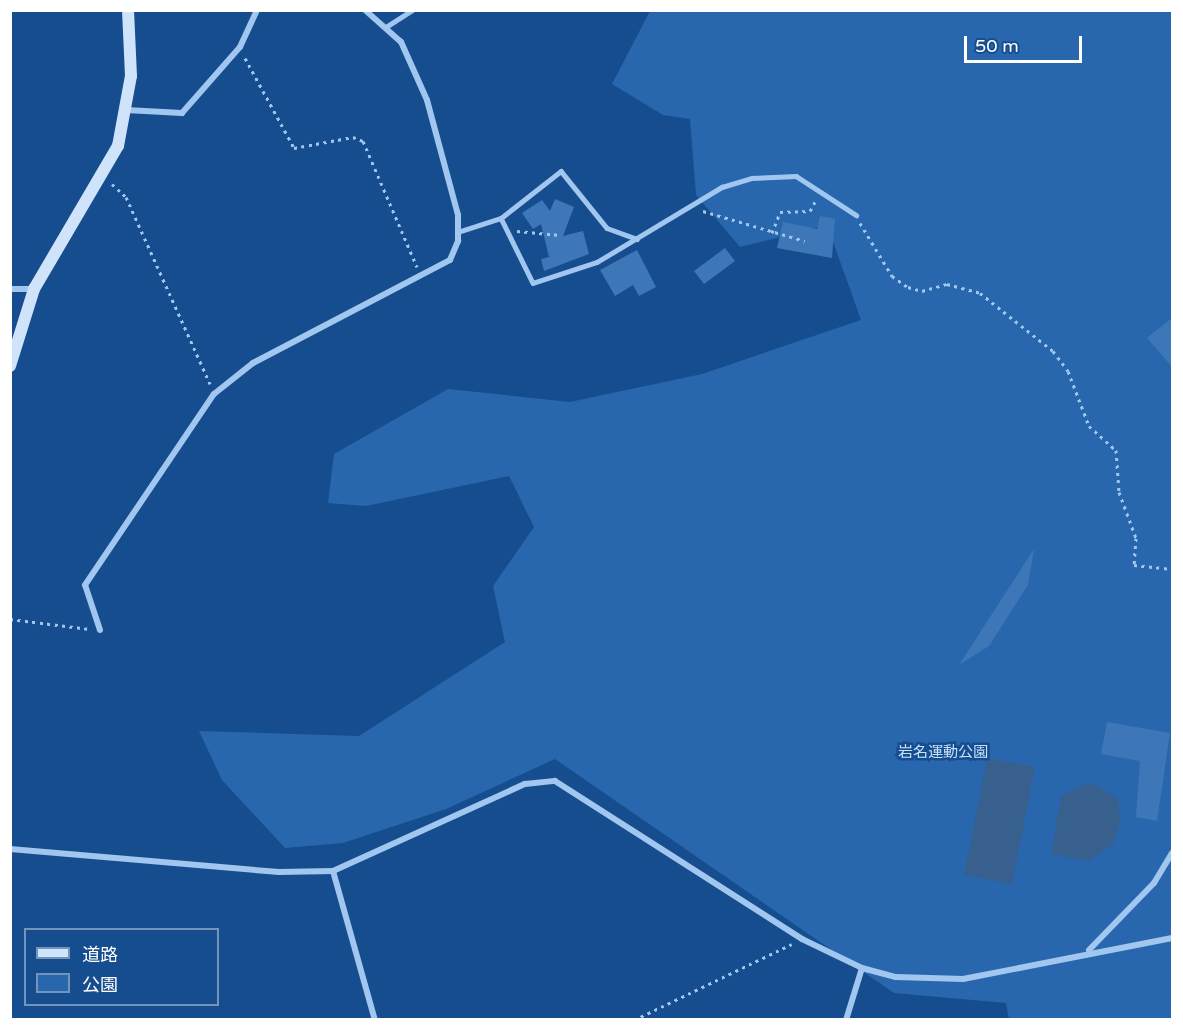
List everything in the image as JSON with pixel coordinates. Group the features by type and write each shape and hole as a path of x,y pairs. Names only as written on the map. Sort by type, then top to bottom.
{"street":[{"path":"10,366 34,289 104,177 126,110 131,76 128,10"},
{"path":"126,110 182,113 240,47 257,10"},
{"path":"100,630 86,585 214,394 253,363 450,260 458,231 427,100 401,42 365,10"},
{"path":"10,290 34,289"},
{"path":"10,849 279,872 333,871 525,784 555,782 802,939 862,968 927,981 963,979 1042,965 1089,950 1173,938"},
{"path":"1089,950 1154,883 1173,853"},
{"path":"333,871 375,1020"},
{"path":"846,1020 862,968"}],"lane":[{"path":"386,27 412,10"},
{"path":"458,231 501,218 561,171 607,228 637,239"},
{"path":"501,218 510,230 533,283 597,262 685,209 752,178 796,176 821,188 856,215"}],"path":[{"path":"240,47 294,148 353,137 363,141 420,275"},
{"path":"104,177 126,197 214,394"},
{"path":"772,233 780,212 810,211 821,188"},
{"path":"685,209 805,241"},
{"path":"856,215 892,276 908,287 922,291 947,284 980,293 1053,351 1068,371 1089,426 1116,450 1119,492 1136,538 1134,565 1173,569"},
{"path":"510,230 560,235"},
{"path":"10,619 100,630"},
{"path":"634,1020 802,939"}],"green space":[{"name":"岩名運動公園","path":"650,11 1172,11 1172,1019 1009,1019 1006,1003 894,993 555,759 446,809 343,843 285,848 222,780 199,731 359,736 505,642 493,586 534,527 509,476 366,506 328,503 334,454 448,389 570,402 702,374 861,320 827,225 740,247 696,195 690,119 663,115 612,84"}],"shaded area":[{"path":"987,758 1035,767 1012,884 964,875"},
{"path":"1090,782 1118,799 1121,821 1113,844 1088,861 1051,854 1061,796"}],"building":[{"path":"555,199 574,207 563,236 583,231 589,254 544,271 541,259 549,257 541,224 533,229 522,213 542,200 550,211"},
{"path":"820,216 835,219 832,258 777,248 783,222 817,229"},
{"path":"725,248 735,261 704,284 694,271"},
{"path":"637,250 656,287 639,296 633,285 615,296 600,270"},
{"path":"1173,317 1173,368 1147,338"},
{"path":"1034,549 1028,585 989,646 959,665"},
{"path":"1107,722 1170,733 1157,821 1136,817 1140,761 1101,754"}]}
